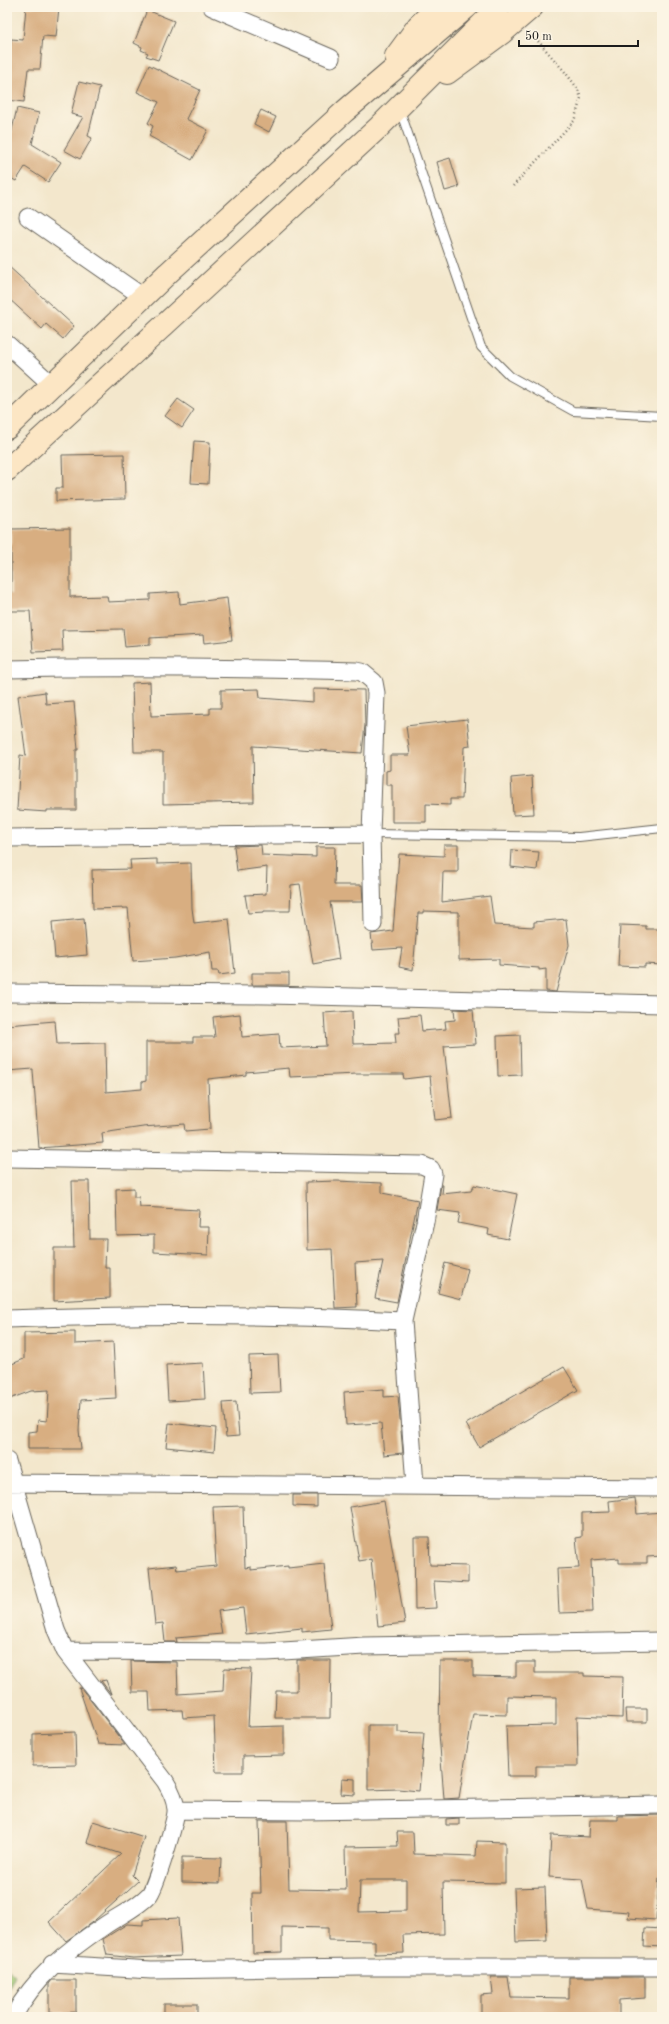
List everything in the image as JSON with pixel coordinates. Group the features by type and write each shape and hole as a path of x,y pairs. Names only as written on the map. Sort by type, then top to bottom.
{"main road":[{"path":"373,87 418,26 438,7"},
{"path":"7,428 143,297 373,87 467,7"},
{"path":"7,470 399,107 499,7"},
{"path":"399,107 503,32 525,13"}],"street":[{"path":"212,7 331,58"},
{"path":"28,217 143,297"},
{"path":"7,344 52,385"},
{"path":"7,669 82,667 286,669 362,672 374,682 376,694 371,834 373,924"},
{"path":"7,838 371,834"},
{"path":"7,994 268,994 662,1004"},
{"path":"7,1158 429,1167 433,1174 425,1222 403,1321 415,1485"},
{"path":"7,1319 103,1315 403,1321"},
{"path":"7,1461 10,1482 56,1630 65,1651 165,1781 174,1798 176,1810 158,1877 150,1894 133,1908 103,1926 52,1964 30,1988 13,2017"},
{"path":"10,1482 662,1488"},
{"path":"65,1651 268,1652 364,1646 662,1641"},
{"path":"176,1810 307,1810 662,1805"},
{"path":"52,1964 151,1970 369,1967 662,1967"}],"lane":[{"path":"399,107 481,347 510,376 573,411 662,416"},
{"path":"371,834 579,837 662,828"}],"path":[{"path":"513,186 574,121 580,98 578,89 525,13"}],"green space":[{"path":"7,1968 15,1975 7,1991"}],"building":[{"path":"26,7 59,7 56,37 43,36 40,69 28,69 24,102 7,100 7,72 9,72 11,39 23,40"},
{"path":"147,10 174,21 158,60 146,56 148,53 141,50 142,47 134,43"},
{"path":"149,65 200,90 186,119 208,130 192,160 149,136 153,126 148,123 159,102 137,92"},
{"path":"79,82 100,87 88,136 92,138 80,159 64,150 83,117 71,114"},
{"path":"17,108 39,113 32,144 61,162 48,182 25,167 16,181 7,176 7,152"},
{"path":"261,110 276,117 269,132 254,124"},
{"path":"450,158 459,187 445,191 437,162"},
{"path":"7,265 74,326 63,339 46,324 42,329 7,297"},
{"path":"178,399 194,410 182,428 165,416"},
{"path":"194,441 210,442 208,484 191,483"},
{"path":"124,454 125,499 56,501 56,488 63,488 62,455"},
{"path":"70,528 70,597 107,596 108,602 150,600 150,594 179,592 180,604 227,598 232,640 204,643 203,635 150,638 150,645 125,647 123,629 62,630 63,651 33,652 30,611 7,611 7,594 11,594 11,529"},
{"path":"150,682 151,716 210,714 210,708 221,708 221,690 259,689 260,698 313,702 313,689 364,690 365,725 362,753 253,746 254,802 163,804 163,752 134,752 132,683"},
{"path":"45,692 46,704 74,702 78,750 76,750 76,810 47,810 47,812 17,810 20,755 26,756 18,696"},
{"path":"467,719 470,746 464,747 462,799 450,799 450,805 426,804 426,822 392,822 392,785 386,785 386,771 390,770 390,755 410,755 406,726"},
{"path":"532,776 534,814 513,815 511,778"},
{"path":"261,845 262,855 316,857 316,847 335,847 334,885 362,885 363,902 330,902 339,959 313,964 300,884 291,885 290,911 264,911 248,913 245,895 266,894 267,867 237,871 234,846"},
{"path":"444,845 458,845 458,872 443,872 442,902 490,896 494,925 534,927 534,922 566,919 569,945 556,992 546,991 546,969 539,970 539,968 499,965 499,959 459,960 459,912 423,911 423,913 418,913 413,970 399,967 402,948 373,950 371,934 393,931 399,854 444,856"},
{"path":"512,850 539,852 537,870 511,867"},
{"path":"157,859 157,864 191,863 192,908 194,923 229,919 235,973 219,975 218,971 212,971 210,952 175,958 133,961 128,908 93,909 92,870 131,869 130,860"},
{"path":"84,919 87,955 55,958 52,922"},
{"path":"620,925 646,926 646,929 662,929 662,965 645,964 645,967 618,966"},
{"path":"252,973 289,973 289,985 252,985"},
{"path":"454,1009 473,1010 476,1044 444,1046 452,1118 435,1120 430,1076 404,1079 403,1074 357,1074 290,1077 289,1068 246,1072 246,1075 208,1079 210,1129 185,1131 184,1124 143,1127 102,1133 103,1143 39,1148 33,1069 7,1071 7,1025 55,1021 57,1044 105,1043 106,1092 142,1089 142,1082 146,1081 146,1042 193,1042 193,1037 215,1037 213,1017 240,1014 242,1037 279,1034 280,1048 326,1046 324,1013 352,1011 353,1044 396,1043 395,1033 400,1033 398,1017 420,1015 422,1031 446,1029 445,1021 455,1020"},
{"path":"520,1035 521,1075 498,1076 497,1036"},
{"path":"72,1181 89,1181 90,1239 106,1239 105,1268 110,1268 110,1298 54,1301 54,1248 74,1248"},
{"path":"337,1181 382,1183 382,1193 418,1200 397,1302 375,1298 383,1261 355,1263 357,1307 335,1308 332,1249 307,1250 306,1182"},
{"path":"441,1185 443,1185 442,1194 471,1191 474,1185 517,1194 508,1239 488,1235 489,1229 458,1223 460,1213 437,1210"},
{"path":"134,1188 134,1197 139,1197 140,1207 199,1210 198,1227 209,1227 208,1255 154,1252 154,1235 117,1236 116,1189"},
{"path":"445,1263 468,1269 461,1299 438,1293"},
{"path":"75,1332 75,1344 113,1342 116,1398 81,1400 79,1430 81,1449 28,1449 28,1432 37,1431 38,1420 47,1421 49,1390 31,1391 7,1400 7,1366 24,1359 24,1333"},
{"path":"278,1355 280,1392 250,1393 249,1356"},
{"path":"203,1363 205,1399 168,1401 166,1365"},
{"path":"564,1367 578,1390 479,1447 466,1424"},
{"path":"384,1389 384,1397 398,1396 403,1453 384,1455 381,1423 346,1425 344,1392"},
{"path":"236,1402 239,1436 226,1437 223,1403"},
{"path":"169,1423 216,1428 214,1452 166,1447"},
{"path":"293,1495 317,1495 317,1507 293,1506"},
{"path":"635,1498 637,1514 662,1512 662,1556 647,1557 647,1563 619,1563 619,1558 591,1560 593,1612 559,1613 557,1569 579,1568 576,1538 582,1537 582,1513 610,1512 609,1501"},
{"path":"384,1501 405,1623 378,1626 371,1559 359,1561 350,1507"},
{"path":"243,1506 245,1568 251,1567 251,1570 324,1564 331,1629 302,1632 302,1628 246,1634 243,1608 218,1611 222,1634 176,1638 177,1642 165,1642 163,1623 155,1624 149,1568 176,1565 177,1570 216,1566 213,1507"},
{"path":"414,1537 429,1537 430,1565 468,1566 468,1583 434,1581 436,1608 415,1609"},
{"path":"297,1660 331,1660 330,1718 275,1718 276,1691 297,1691"},
{"path":"131,1661 177,1662 178,1694 223,1691 224,1668 251,1669 248,1727 284,1726 284,1755 243,1756 243,1772 216,1772 214,1716 183,1718 182,1710 150,1711 149,1692 132,1692"},
{"path":"440,1661 473,1661 473,1676 516,1677 516,1662 535,1662 535,1673 584,1673 584,1676 623,1677 622,1718 577,1716 578,1766 536,1766 536,1776 508,1776 506,1726 556,1725 556,1697 507,1696 507,1715 473,1714 459,1798 444,1799 439,1733"},
{"path":"106,1680 111,1694 101,1681"},
{"path":"79,1688 81,1688 125,1745 98,1744"},
{"path":"625,1709 647,1709 647,1722 626,1722"},
{"path":"368,1725 398,1725 398,1732 424,1733 419,1791 398,1789 368,1790"},
{"path":"75,1732 76,1765 33,1766 33,1734"},
{"path":"342,1778 355,1779 355,1795 341,1794"},
{"path":"662,1815 662,1878 659,1878 656,1920 628,1918 629,1912 588,1909 582,1879 549,1877 551,1835 589,1837 590,1820 618,1820 618,1816"},
{"path":"459,1818 459,1825 446,1825 446,1819"},
{"path":"93,1821 144,1837 132,1875 138,1881 95,1920 66,1941 49,1922 121,1854 87,1843"},
{"path":"259,1821 287,1821 289,1889 346,1890 345,1847 398,1846 397,1832 413,1832 414,1854 476,1856 477,1841 505,1842 505,1883 443,1882 444,1934 403,1935 404,1953 375,1954 375,1941 328,1940 328,1928 282,1927 282,1952 253,1953 252,1893 261,1893","holes":["360,1880 406,1880 406,1911 359,1912"]},
{"path":"182,1857 221,1858 220,1883 182,1882"},
{"path":"545,1887 547,1941 516,1942 514,1888"},
{"path":"178,1918 181,1956 133,1958 107,1955 103,1939 127,1924 143,1925 143,1920"},
{"path":"645,1928 662,1929 662,1947 644,1946"},
{"path":"491,1977 508,1977 511,1997 569,1998 569,1977 645,1977 645,1998 619,2000 619,2017 481,2017 481,1995 493,1994"},
{"path":"52,1980 76,1980 76,2012 49,2013 49,1984"},
{"path":"164,2004 197,2004 197,2017 164,2017"}]}
